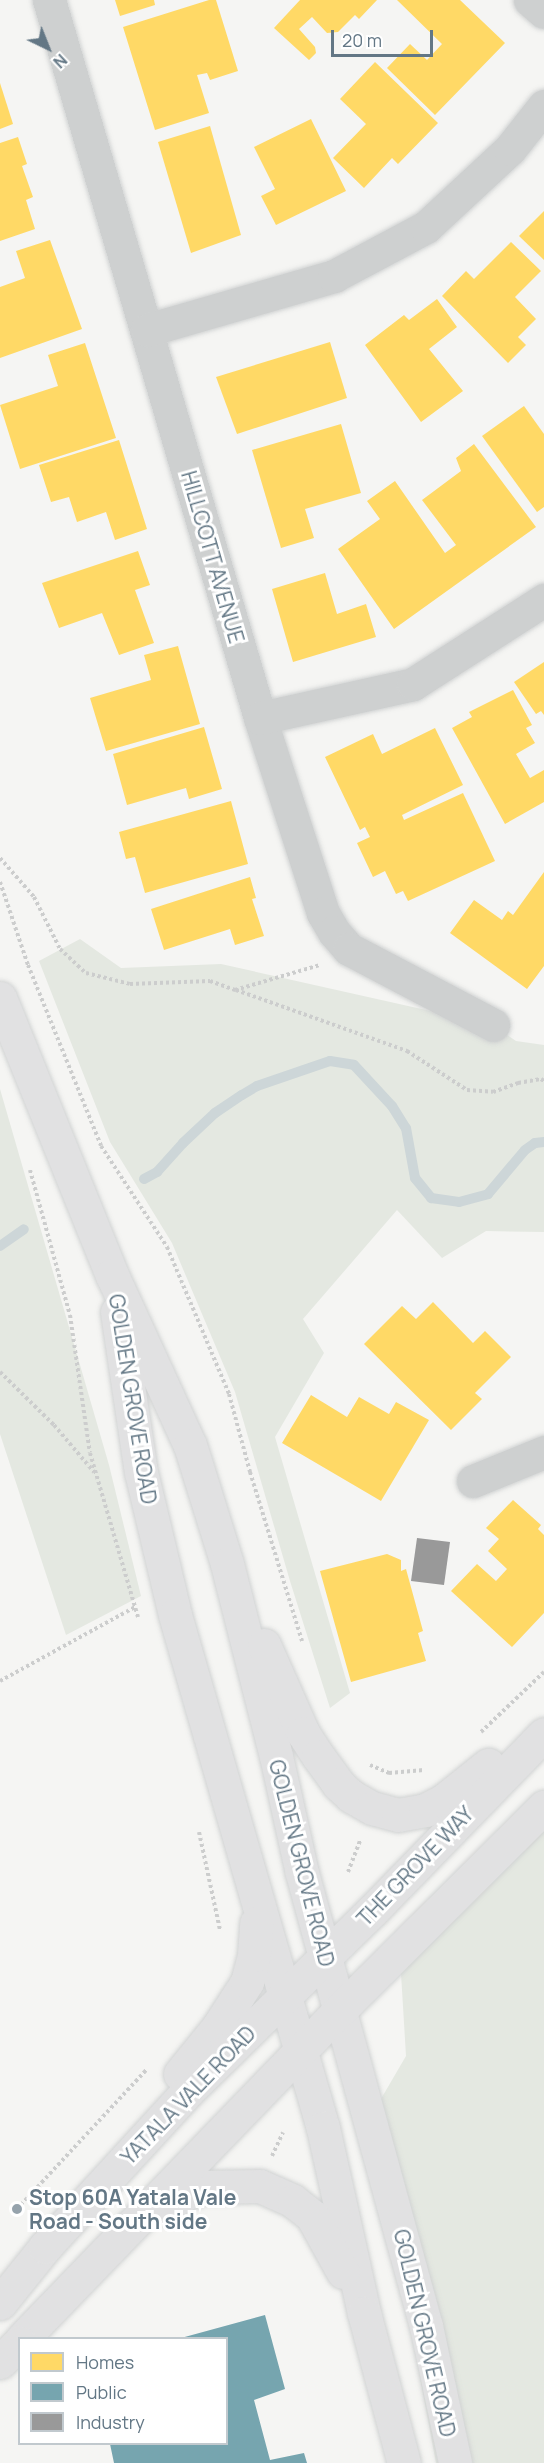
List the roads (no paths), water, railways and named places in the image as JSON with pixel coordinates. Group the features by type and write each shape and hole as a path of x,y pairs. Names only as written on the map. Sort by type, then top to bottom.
{"main road":[{"name":"GOLDEN GROVE ROAD","path":"0,998 112,1275 190,1445 227,1564 276,1756 302,1873 426,2326 455,2463"},
{"name":"GOLDEN GROVE ROAD","path":"112,1275 141,1472 175,1616 323,2128 364,2313 404,2463"},
{"path":"227,1564 303,1733 338,1784 351,1796 372,1808 398,1815 412,1814 443,1801 544,1716"},
{"name":"THE GROVE WAY","path":"284,1997 544,1734"},
{"path":"24,2337 340,2010 544,1807"},
{"path":"120,2166 176,2079 218,2027 247,1982 254,1955 257,1906"},
{"name":"YATALA VALE ROAD","path":"0,2303 45,2247 186,2094 284,1997"},
{"path":"129,2229 165,2205 205,2187 260,2186 293,2201 312,2216 364,2313"},
{"path":"0,2362 18,2344"}],"street":[{"name":"HILLCOTT AVENUE","path":"49,0 260,718 316,896 334,932 349,949 493,1025"},
{"path":"530,0 544,12"},
{"path":"147,330 334,276 426,227 510,148 544,106"},
{"path":"260,718 413,684 544,600"},
{"path":"473,1481 544,1452"}],"waterway":[{"path":"144,1179 157,1172 215,1113 242,1095 257,1086 330,1061 354,1065 392,1106 406,1128 415,1178 431,1198 459,1202 488,1194 525,1150 535,1143 544,1142"},
{"path":"0,1246 24,1229"}],"place":[{"name":"Stop 60A Yatala Vale Road - South side","path":"17,2209"}]}
